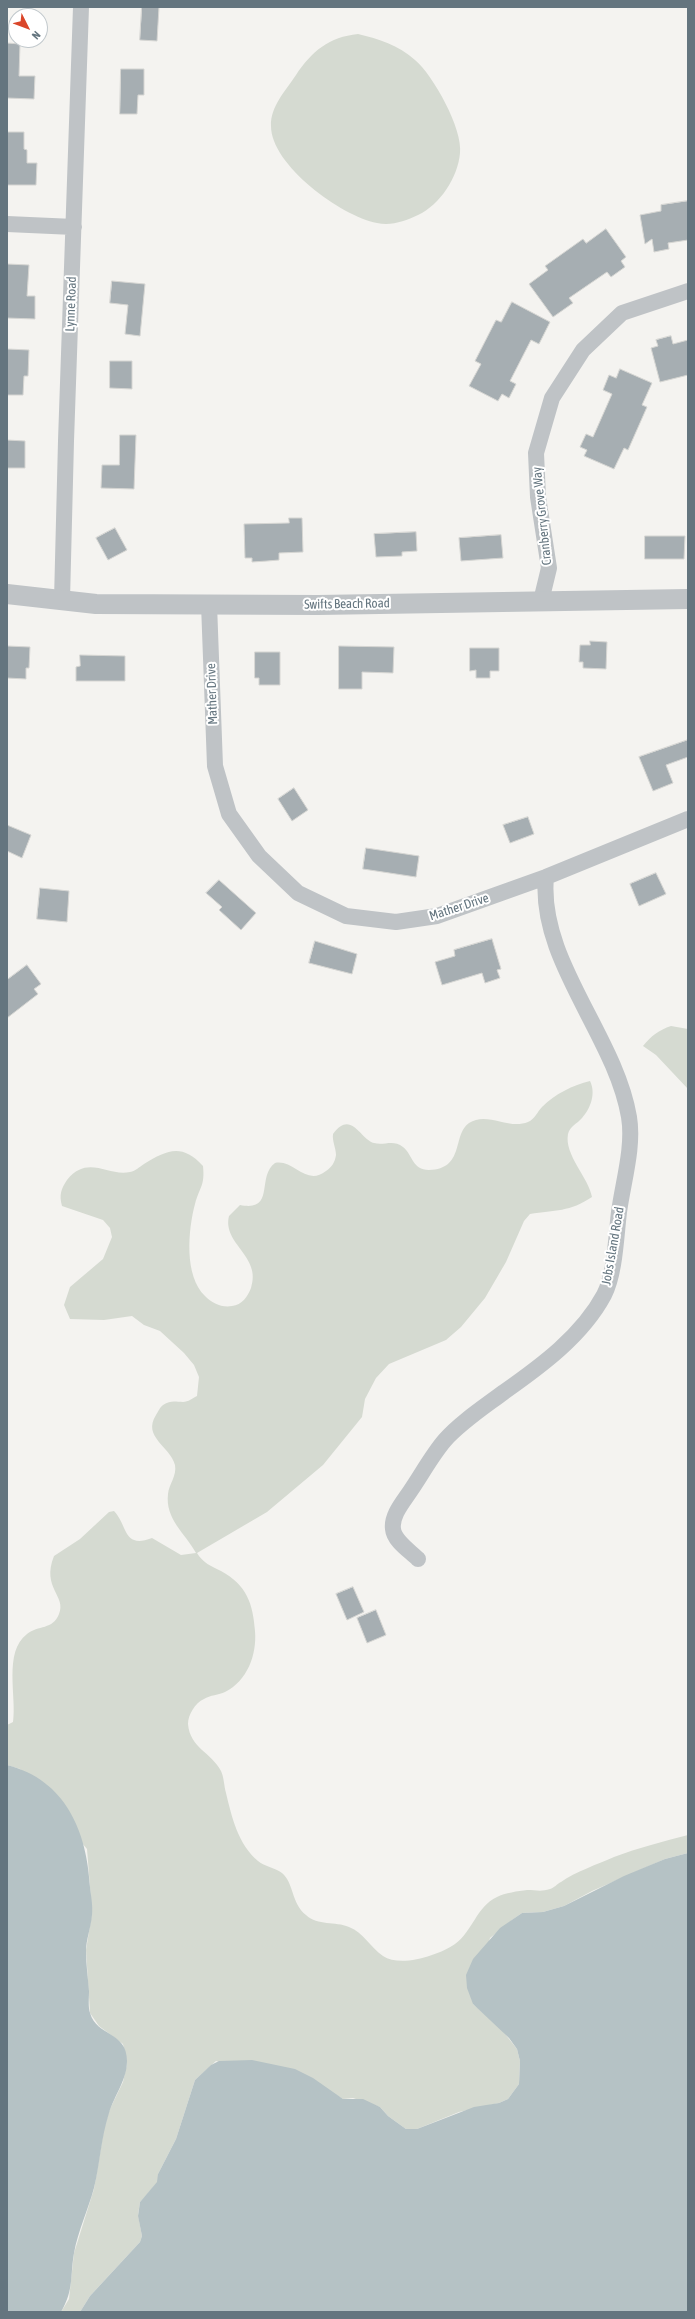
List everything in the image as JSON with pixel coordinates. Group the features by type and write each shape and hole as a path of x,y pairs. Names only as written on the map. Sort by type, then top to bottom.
{"street":[{"name":"Lynne Road","path":"62,600 81,7"},
{"path":"7,224 74,227"},
{"name":"Cranberry Grove Way","path":"541,601 549,568 538,497 536,453 552,398 583,350 622,313 688,291"},
{"name":"Swifts Beach Road","path":"7,594 96,604 688,599"},
{"name":"Mather Drive","path":"209,604 215,766 230,814 259,856 298,893 346,916 396,922 437,916 546,877 688,819"},
{"name":"Jobs Island Road","path":"418,1559 396,1538 393,1530 393,1522 401,1505 445,1441 484,1406 548,1360 583,1324 605,1294 611,1268 628,1157 629,1118 618,1081 553,937 546,911 546,877"}],"shaded area":[{"path":"358,34 381,40 395,46 409,55 422,67 438,90 452,117 460,143 459,162 452,181 434,204 418,215 403,221 388,224 377,223 345,210 328,200 310,186 282,157 274,141 271,126 273,112 279,99 308,59 322,47 338,38"},
{"path":"671,1026 688,1029 688,1089 656,1055 643,1046 649,1039 663,1029"},
{"path":"590,1081 593,1090 592,1100 588,1110 582,1118 570,1129 568,1134 568,1142 573,1158 590,1190 592,1197 569,1208 530,1214 524,1221 506,1262 485,1298 461,1327 446,1340 389,1364 376,1378 365,1399 362,1417 323,1465 267,1512 197,1553 205,1562 230,1576 243,1589 252,1612 255,1640 252,1658 245,1674 233,1687 225,1692 206,1698 198,1703 191,1713 188,1724 193,1739 221,1771 233,1821 245,1847 251,1854 261,1863 279,1871 286,1877 298,1905 306,1915 316,1921 349,1927 363,1936 383,1956 391,1959 400,1961 420,1959 440,1952 455,1944 466,1933 484,1907 497,1897 523,1890 547,1890 587,1868 614,1857 688,1835 688,1853 665,1859 592,1891 564,1906 543,1912 522,1913 490,1938 473,2004 498,2025 517,2049 520,2061 519,2084 508,2099 499,2103 459,2112 417,2129 406,2129 388,2116 380,2107 353,2098 343,2099 329,2091 216,2061 195,2080 176,2139 158,2174 158,2182 140,2202 138,2215 142,2236 140,2242 90,2296 80,2312 61,2312 69,2299 74,2253 94,2189 104,2129 109,2111 123,2082 127,2064 123,2044 99,2026 90,2013 86,1950 92,1913 87,1849 20,1769 7,1765 7,1725 13,1722 14,1712 12,1675 13,1663 15,1652 20,1642 27,1634 31,1631 53,1623 59,1614 61,1608 60,1602 50,1576 54,1556 80,1539 109,1512 114,1511 127,1534 136,1541 143,1541 152,1538 181,1555 196,1553 177,1525 170,1511 168,1494 175,1473 175,1465 168,1452 158,1441 152,1429 156,1415 163,1405 171,1402 187,1401 197,1396 199,1377 194,1365 184,1353 160,1331 144,1325 132,1316 104,1320 70,1319 64,1305 70,1287 103,1259 112,1237 110,1228 103,1220 62,1206 61,1192 63,1186 75,1172 83,1168 98,1168 122,1173 130,1172 167,1152 174,1151 188,1154 203,1166 203,1182 195,1204 190,1239 191,1265 194,1277 198,1287 208,1299 221,1306 232,1306 239,1304 246,1297 251,1288 253,1277 251,1267 247,1259 231,1235 228,1226 229,1216 240,1205 251,1206 258,1203 264,1192 267,1176 275,1163 288,1165 312,1176 319,1175 332,1166 336,1155 333,1134 339,1127 345,1124 355,1128 374,1143 396,1143 403,1147 419,1168 429,1170 440,1168 448,1164 453,1158 464,1128 469,1123 483,1119 513,1124 528,1122 547,1102 558,1094"},
{"path":"7,1765 27,1772 44,1783 58,1796 70,1811 78,1828 88,1867 92,1905 86,1951 89,2011 94,2021 99,2026 122,2044 126,2051 127,2061 125,2075 106,2122 94,2188 76,2245 70,2290 61,2312 7,2312"},
{"path":"688,1853 688,2312 80,2312 90,2296 140,2242 142,2236 138,2216 140,2202 157,2182 158,2174 176,2139 195,2080 211,2065 219,2061 252,2060 295,2069 313,2078 343,2099 363,2099 380,2107 388,2116 406,2129 417,2129 474,2107 499,2103 508,2099 519,2084 520,2061 517,2049 509,2038 473,2004 467,1988 466,1975 473,1959 500,1928 522,1913 543,1912 564,1906 624,1876 665,1859"}],"building":[{"path":"142,7 159,7 157,41 140,40"},
{"path":"7,43 8,48 20,48 19,76 35,76 34,99 7,98"},
{"path":"121,69 144,69 144,95 138,95 137,114 120,114"},
{"path":"8,132 24,132 24,149 27,150 27,163 37,163 36,185 7,185"},
{"path":"688,201 688,240 668,243 669,249 654,252 652,239 645,244 640,215 661,211 661,205"},
{"path":"606,229 626,257 621,261 625,267 611,277 607,272 569,298 573,303 553,317 529,284 548,270 545,266 583,239 586,243"},
{"path":"7,264 29,265 27,296 35,296 35,319 7,318"},
{"path":"112,281 145,284 140,336 125,334 128,305 110,303"},
{"path":"512,302 550,322 539,344 531,340 510,381 516,384 509,398 502,394 498,401 469,386 481,364 475,361 496,320 501,322"},
{"path":"671,336 673,344 688,340 688,375 660,382 651,348 658,346 656,340"},
{"path":"7,349 29,350 28,376 24,376 23,395 7,395"},
{"path":"110,361 132,361 132,389 110,388"},
{"path":"620,369 652,383 642,405 647,407 628,450 624,448 614,469 584,456 587,450 580,447 586,434 593,437 612,394 603,390 609,375 616,378"},
{"path":"120,435 136,435 134,489 101,488 102,465 119,465"},
{"path":"7,440 25,441 25,468 7,468"},
{"path":"289,518 302,518 303,552 279,553 279,560 252,562 252,558 245,558 244,524 289,523"},
{"path":"115,528 127,550 108,560 96,538"},
{"path":"416,532 417,551 402,552 402,556 376,557 374,534"},
{"path":"501,535 503,558 461,561 459,538"},
{"path":"645,536 685,536 684,559 645,559"},
{"path":"590,641 607,642 606,669 583,668 583,662 579,662 580,645 590,645"},
{"path":"7,646 30,647 29,668 26,668 26,679 7,678"},
{"path":"339,646 394,647 393,673 362,672 362,689 339,689"},
{"path":"470,648 499,648 499,671 490,671 490,678 476,678 476,670 470,671"},
{"path":"255,652 280,652 280,685 259,685 259,678 255,678"},
{"path":"80,655 125,656 125,681 76,681 76,667 80,666"},
{"path":"688,740 688,757 666,765 673,783 653,791 639,757"},
{"path":"294,788 308,810 292,821 278,799"},
{"path":"528,817 534,834 510,843 503,825"},
{"path":"7,825 31,835 22,858 7,851"},
{"path":"366,848 419,856 416,877 363,869"},
{"path":"656,873 666,894 639,906 630,884"},
{"path":"219,880 256,913 241,930 219,910 222,907 206,893"},
{"path":"40,888 69,891 67,922 37,919"},
{"path":"492,939 501,969 497,970 500,978 485,983 482,973 442,985 435,962 455,956 454,950"},
{"path":"315,941 357,954 352,974 309,963"},
{"path":"27,965 41,984 34,989 38,994 7,1018 7,980"},
{"path":"353,1587 364,1612 347,1620 336,1594"},
{"path":"376,1610 386,1635 367,1643 357,1618"}]}
